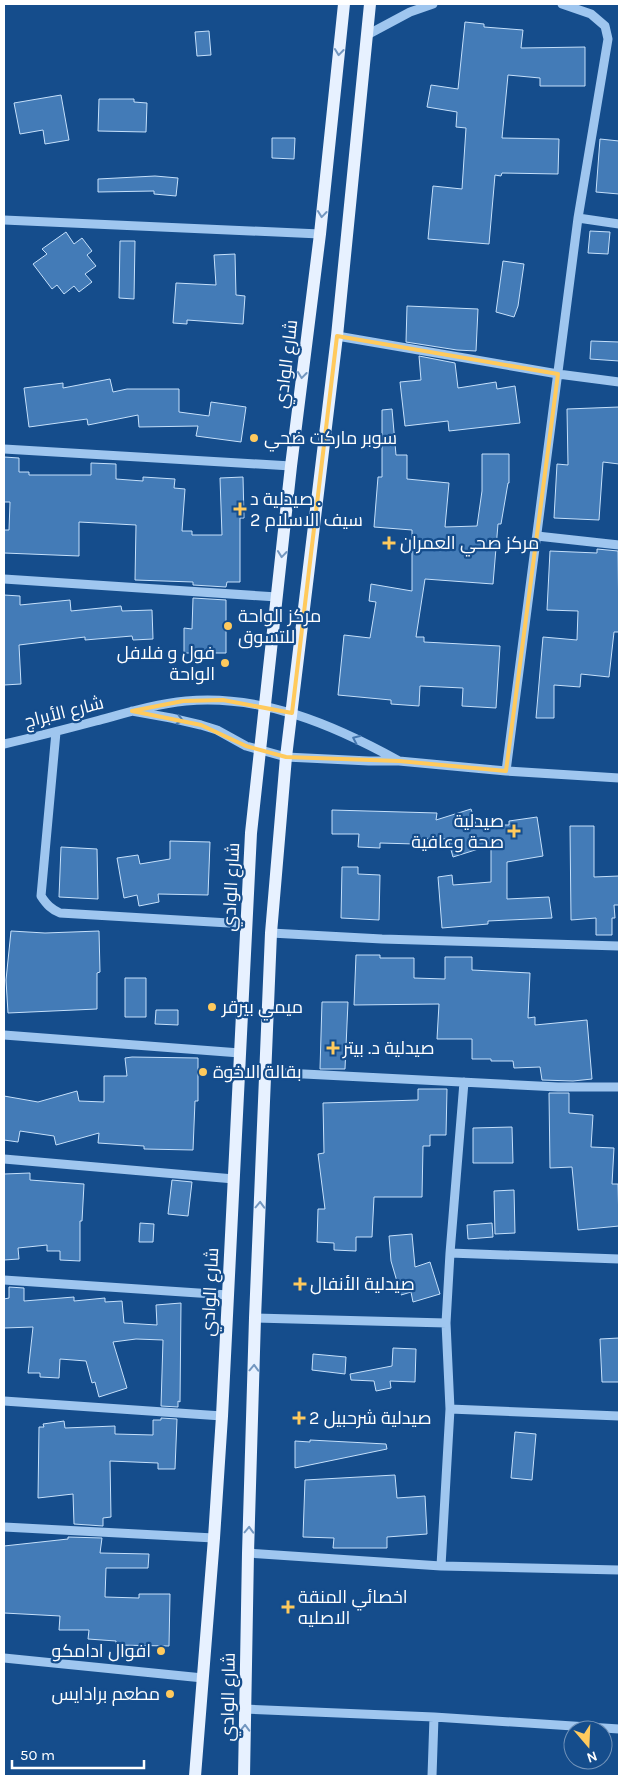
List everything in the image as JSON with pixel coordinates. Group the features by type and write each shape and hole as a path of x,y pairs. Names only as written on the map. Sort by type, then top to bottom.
{"main road":[{"name":"شارع الوادي","path":"195,1776 222,1416 251,833 291,466 320,234 344,4"},
{"name":"شارع الوادي","path":"244,1776 248,1553 271,933 286,757 337,336 370,4"}],"street":[{"path":"366,35 410,12 433,4"},
{"path":"506,771 578,218 608,39 605,26 591,14 562,4"},
{"path":"578,218 619,224"},
{"path":"4,220 320,234"},
{"path":"337,336 558,374 619,382"},
{"path":"4,449 291,466"},
{"path":"537,536 619,545"},
{"path":"4,579 277,597"},
{"name":"شارع الأبراج","path":"4,744 161,705 203,700 223,700 265,706 292,713 355,738 399,761"},
{"path":"132,712 201,725 217,730 246,746 286,757 399,761 506,771 619,778"},
{"path":"56,732 42,896 46,904 52,910 60,912 246,924"},
{"path":"271,933 382,939 619,946"},
{"path":"4,1035 240,1053"},
{"path":"265,1072 558,1087 619,1087"},
{"path":"441,1566 450,1409 446,1323 464,1082"},
{"path":"4,1159 234,1179"},
{"path":"450,1253 619,1259"},
{"path":"4,1280 228,1295"},
{"path":"256,1318 446,1323"},
{"path":"4,1401 222,1416"},
{"path":"450,1409 619,1416"},
{"path":"4,1527 214,1538"},
{"path":"248,1553 441,1566 619,1570"},
{"path":"4,1658 203,1678"},
{"path":"245,1708 434,1717 619,1729"},
{"path":"432,1776 434,1717"}],"highlighted area":[{"path":"337,336 558,374 506,771 399,761 286,757 246,746 201,725 132,711 183,701 223,700 292,713"}],"building":[{"path":"465,22 484,24 484,27 523,30 521,48 585,47 585,86 540,86 540,78 508,75 502,138 559,139 558,174 502,173 501,176 495,175 489,244 428,239 433,186 462,189 466,128 456,127 457,112 427,107 431,85 458,89"},
{"path":"209,31 211,55 197,56 195,32"},
{"path":"61,95 69,140 45,144 43,130 20,134 14,103"},
{"path":"99,99 134,99 134,102 147,103 146,132 98,131"},
{"path":"272,138 295,138 294,159 272,158"},
{"path":"600,139 619,141 619,194 596,192"},
{"path":"155,176 178,178 176,196 154,194 154,191 98,192 98,179"},
{"path":"590,231 610,232 608,254 588,253"},
{"path":"66,232 74,244 82,238 92,251 87,255 96,266 85,274 92,282 79,292 74,286 64,294 57,285 52,289 33,264 47,254 42,249"},
{"path":"120,241 135,241 134,299 119,298"},
{"path":"235,254 236,295 245,296 243,324 187,320 187,324 173,323 176,283 216,285 214,255"},
{"path":"503,261 524,264 518,306 514,317 496,312"},
{"path":"407,306 478,309 476,351 406,342"},
{"path":"591,341 619,342 619,361 590,359"},
{"path":"419,356 455,363 458,388 496,382 497,389 515,386 520,423 449,431 448,421 405,426 400,382 421,380"},
{"path":"110,379 113,392 127,389 179,389 179,412 209,416 211,402 246,407 241,442 196,436 198,426 139,427 138,415 88,425 87,419 29,427 24,388 63,383 63,388"},
{"path":"619,407 619,464 603,462 599,520 554,518 557,464 568,465 567,409"},
{"path":"392,409 396,455 407,455 407,479 449,483 445,527 477,526 482,491 482,454 509,454 509,483 501,524 498,524 493,584 425,579 416,637 424,637 424,642 500,646 496,708 462,706 463,688 420,686 419,706 391,704 391,700 338,695 344,635 370,638 376,602 369,601 371,584 412,591 412,530 374,527 378,477 382,477 382,410"},
{"path":"4,457 19,458 19,472 29,472 29,475 91,475 91,463 116,464 116,479 143,481 143,477 175,479 174,488 185,489 182,531 192,531 192,535 222,535 220,478 243,477 244,518 240,518 240,582 227,582 226,587 193,585 193,582 135,580 136,525 79,522 79,556 4,553 4,530 9,530 10,502 4,502"},
{"path":"597,549 618,551 619,632 614,632 609,677 581,674 580,687 554,685 554,718 536,718 543,637 577,640 578,611 547,610 550,551 597,553"},
{"path":"4,595 20,596 20,605 70,600 71,611 121,606 122,611 152,610 153,639 133,640 132,636 85,640 85,637 19,645 21,684 4,685"},
{"path":"193,598 226,600 226,653 184,653 184,628 192,629"},
{"path":"471,809 477,828 486,825 509,825 509,821 537,817 543,856 507,862 507,899 549,897 552,918 488,921 488,924 442,928 438,877 452,875 453,885 491,882 491,845 453,857 448,839 415,838 415,844 380,843 380,848 358,847 359,834 332,834 332,810 437,813 436,820"},
{"path":"570,826 594,826 594,877 619,876 619,905 614,905 615,918 612,918 612,935 596,935 596,918 571,920"},
{"path":"170,841 210,842 208,895 158,894 159,902 139,906 137,895 124,898 117,858 138,855 140,864 170,859"},
{"path":"61,847 97,849 98,899 59,897"},
{"path":"342,867 358,867 358,874 380,875 379,920 341,918"},
{"path":"11,931 45,933 99,931 100,972 97,973 97,1009 8,1013 6,980"},
{"path":"356,955 380,955 380,958 414,958 414,978 445,979 445,957 472,957 472,970 530,973 528,1018 535,1017 535,1025 587,1020 592,1079 573,1081 542,1080 540,1067 514,1068 513,1061 472,1059 472,1039 437,1039 439,1004 354,1005"},
{"path":"125,978 146,978 146,1017 125,1017"},
{"path":"322,1002 348,1002 345,1069 320,1069"},
{"path":"156,1010 178,1010 178,1025 155,1024"},
{"path":"125,1058 198,1058 198,1101 195,1101 193,1150 144,1149 144,1146 98,1143 99,1133 56,1145 54,1136 20,1131 18,1142 4,1140 4,1096 38,1102 77,1091 79,1101 104,1102 104,1076 127,1076"},
{"path":"418,1089 447,1089 446,1135 430,1135 430,1146 423,1146 422,1197 374,1197 372,1237 356,1237 356,1251 334,1250 334,1243 317,1242 318,1209 325,1209 318,1154 324,1153 323,1103 418,1100"},
{"path":"549,1093 569,1093 569,1113 593,1115 591,1147 614,1148 612,1184 618,1184 619,1226 578,1230 572,1167 550,1168"},
{"path":"512,1127 513,1163 473,1163 473,1128"},
{"path":"30,1173 30,1180 84,1184 82,1221 80,1221 80,1261 60,1260 60,1251 47,1251 47,1245 18,1248 19,1259 4,1260 4,1174"},
{"path":"172,1180 192,1182 188,1216 168,1214"},
{"path":"514,1190 515,1233 495,1234 494,1191"},
{"path":"140,1223 154,1224 153,1242 139,1242"},
{"path":"492,1223 493,1237 468,1239 467,1225"},
{"path":"412,1234 415,1267 430,1262 440,1294 413,1302 411,1292 401,1295 391,1261 389,1236"},
{"path":"9,1287 24,1288 24,1301 74,1297 74,1301 105,1298 105,1302 122,1301 124,1323 157,1325 156,1305 181,1303 180,1402 178,1401 178,1407 161,1406 163,1340 136,1339 113,1342 127,1388 99,1397 95,1382 92,1383 86,1361 60,1359 59,1378 40,1377 40,1373 28,1373 33,1327 4,1328 4,1299 9,1298"},
{"path":"619,1338 619,1382 602,1382 600,1339"},
{"path":"393,1348 416,1349 415,1382 390,1381 391,1388 376,1391 374,1381 351,1380 350,1374 392,1366"},
{"path":"313,1354 346,1357 345,1374 312,1370"},
{"path":"161,1418 177,1419 175,1469 158,1469 158,1463 110,1461 111,1517 103,1518 103,1526 74,1524 73,1494 38,1498 39,1427 44,1427 43,1424 64,1421 65,1428 115,1426 115,1434 153,1435 153,1420 161,1420"},
{"path":"515,1432 536,1434 532,1480 511,1478"},
{"path":"310,1440 386,1444 387,1449 295,1468 295,1441 310,1442"},
{"path":"395,1475 397,1498 425,1496 427,1534 387,1537 387,1548 333,1548 334,1538 303,1537 305,1480"},
{"path":"68,1537 102,1538 100,1553 149,1554 148,1568 106,1568 105,1597 139,1598 139,1594 170,1594 169,1646 116,1645 116,1641 88,1639 89,1630 59,1630 60,1616 4,1613 4,1546 68,1539"}],"place":[{"name":"سوبر ماركت ضحي","path":"254,438"},
{"name":"صيدلية د . سيف الاسلام 2","path":"240,509"},
{"name":"مركز صحي العمران","path":"389,543"},
{"name":"مركز الواحة للتسوق","path":"228,626"},
{"name":"فول و فلافل الواحة","path":"225,663"},
{"name":"صيدلية صحة وعافية","path":"514,831"},
{"name":"ميمي بيرقر","path":"212,1007"},
{"name":"صيدلية د. بيتر","path":"333,1048"},
{"name":"بقالة الاخوة","path":"203,1072"},
{"name":"صيدلية الأنفال","path":"300,1284"},
{"name":"صيدلية شرحبيل 2","path":"299,1418"},
{"name":"اخصائي المنقة الاصليه","path":"288,1607"},
{"name":"افوال ادامكو","path":"161,1651"},
{"name":"مطعم برادايس","path":"170,1694"}]}
